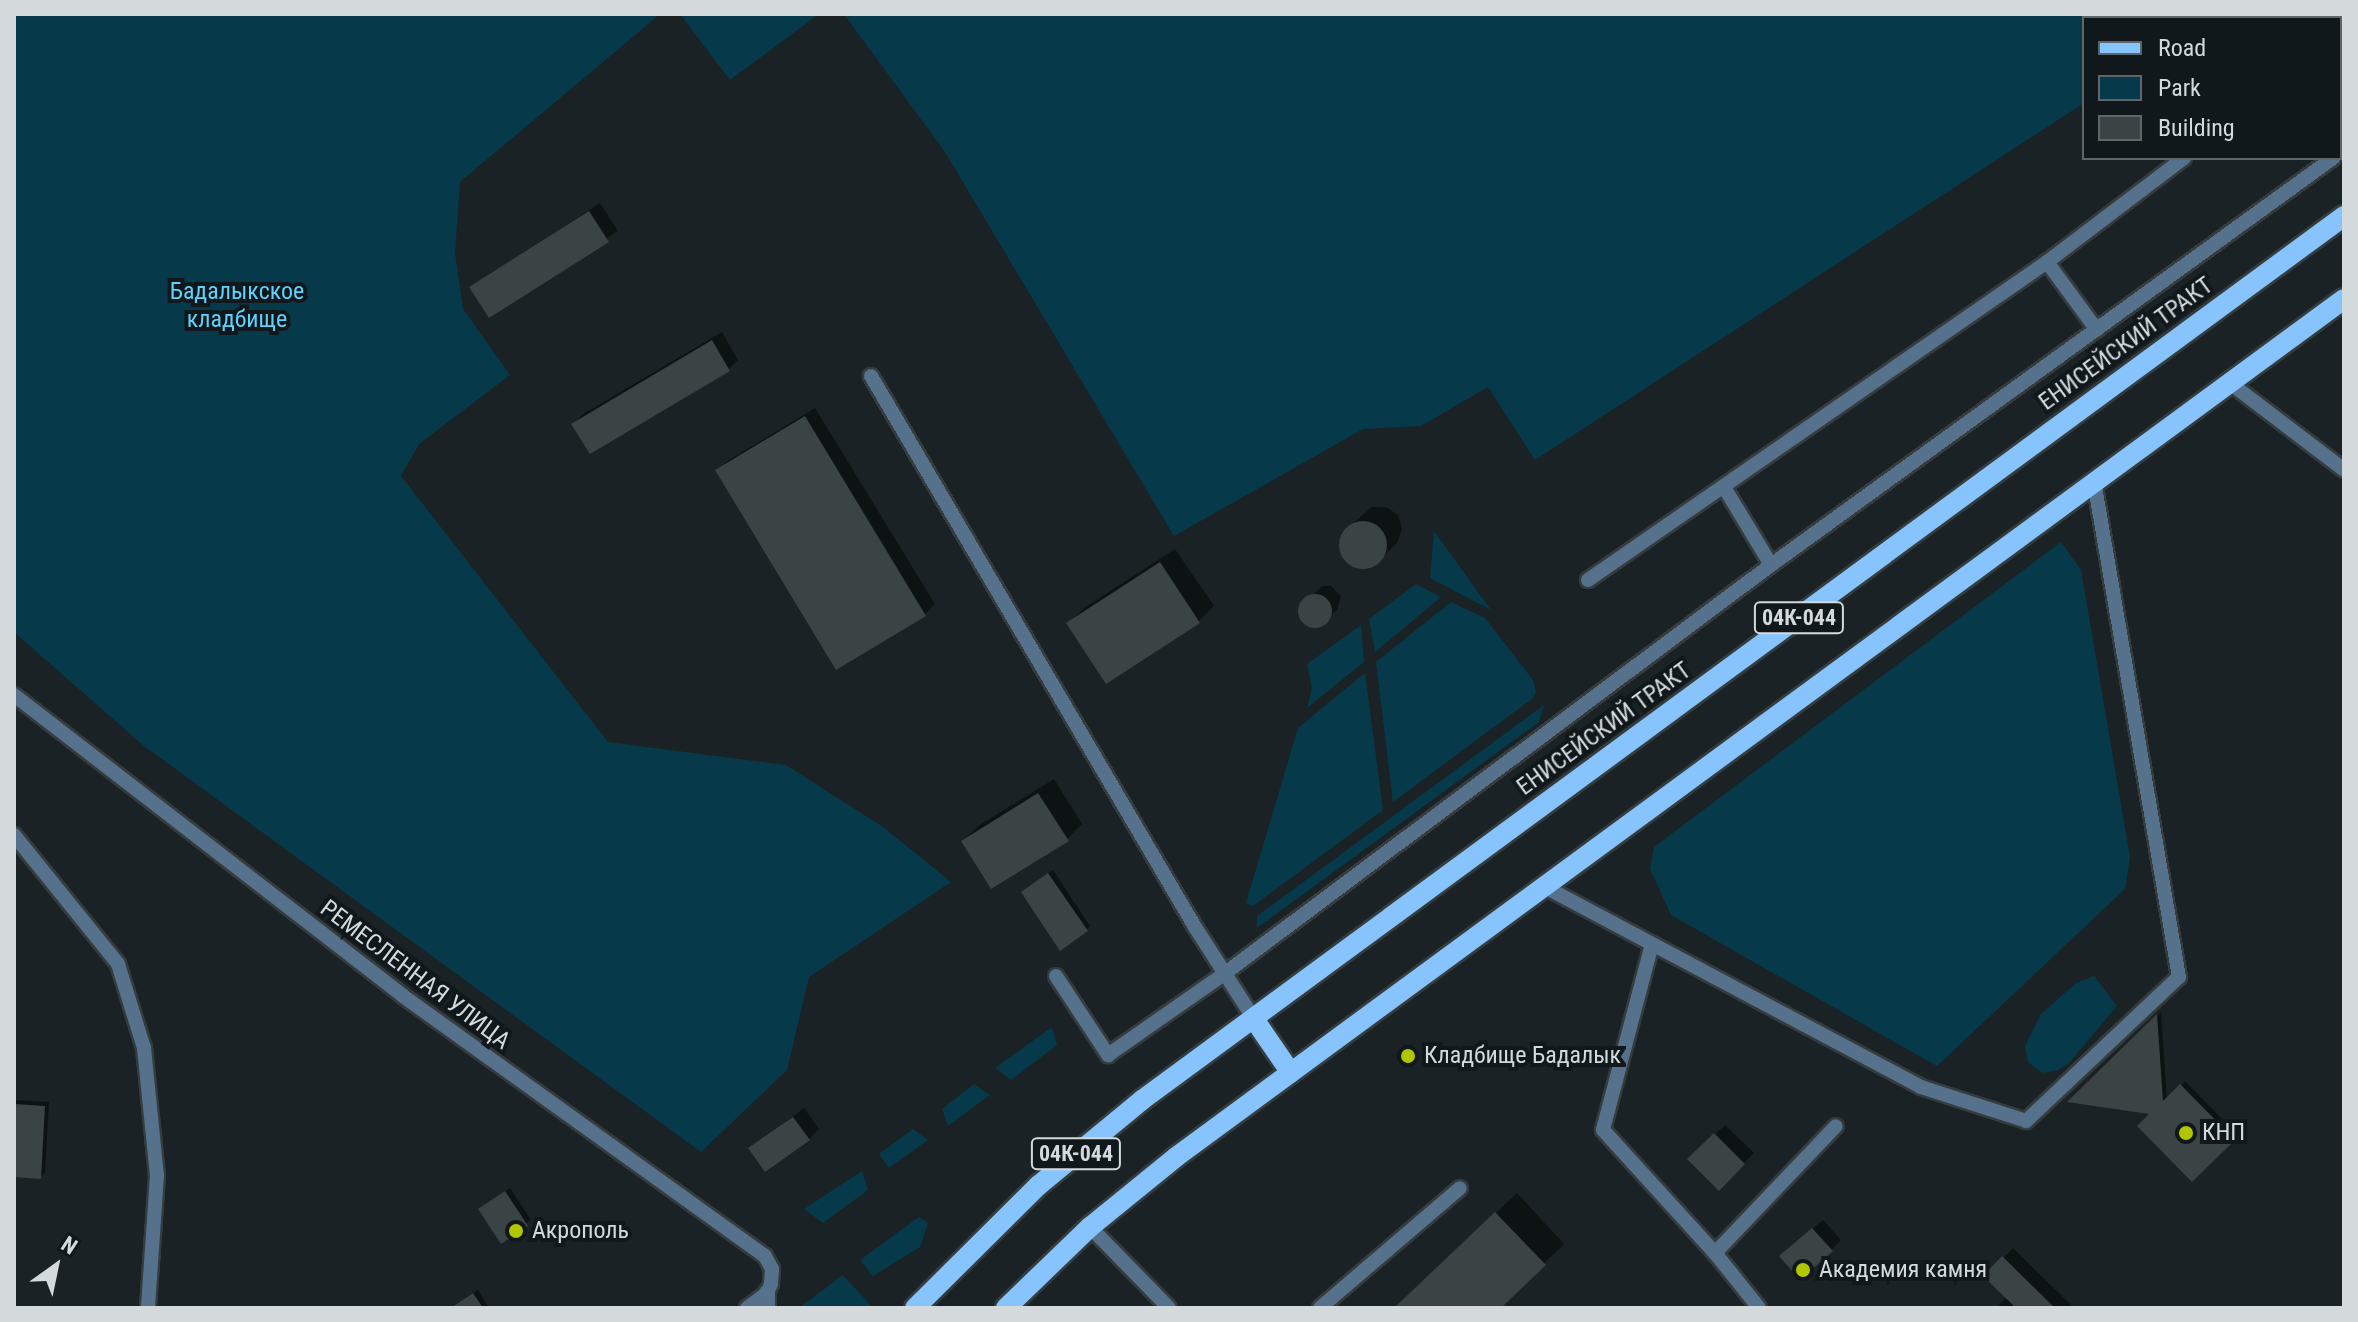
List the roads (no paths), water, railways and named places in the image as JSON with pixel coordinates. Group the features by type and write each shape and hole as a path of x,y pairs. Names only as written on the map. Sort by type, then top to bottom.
{"main road":[{"name":"ЕНИСЕЙСКИЙ ТРАКТ","path":"915,1308 1039,1185 1142,1100 2344,216"},
{"name":"04К-044","path":"1006,1308 1090,1227 1176,1157 1547,888 2344,299"},
{"path":"1254,1019 1291,1073"}],"lane":[{"path":"1588,580 2047,262 2181,160"},
{"path":"1056,976 1108,1055 1224,974 1771,565 2330,160"},
{"path":"2047,262 2097,330"},
{"path":"871,376 1224,974 1254,1019"},
{"path":"2230,383 2344,470"},
{"path":"1547,888 1921,1087 2026,1121 2179,977 2094,481"},
{"path":"1724,487 1771,565"},
{"name":"РЕМЕСЛЕННАЯ УЛИЦА","path":"14,695 403,996 765,1256 772,1269 767,1301"},
{"path":"14,835 118,964 144,1048 157,1175 148,1308"},
{"path":"1652,944 1603,1130 1715,1253 1759,1308"},
{"path":"1715,1253 1836,1126"},
{"path":"1320,1308 1460,1188"},
{"path":"1090,1227 1169,1308"},
{"path":"747,1308 767,1301"}],"place":[{"name":"Кладбище Бадалык","path":"1408,1056"},
{"name":"КНП","path":"2186,1133"},
{"name":"Акрополь","path":"516,1231"},
{"name":"Академия камня","path":"1803,1270"}],"park label":[{"name":"Бадалыкское кладбище","path":"237,306"}]}
